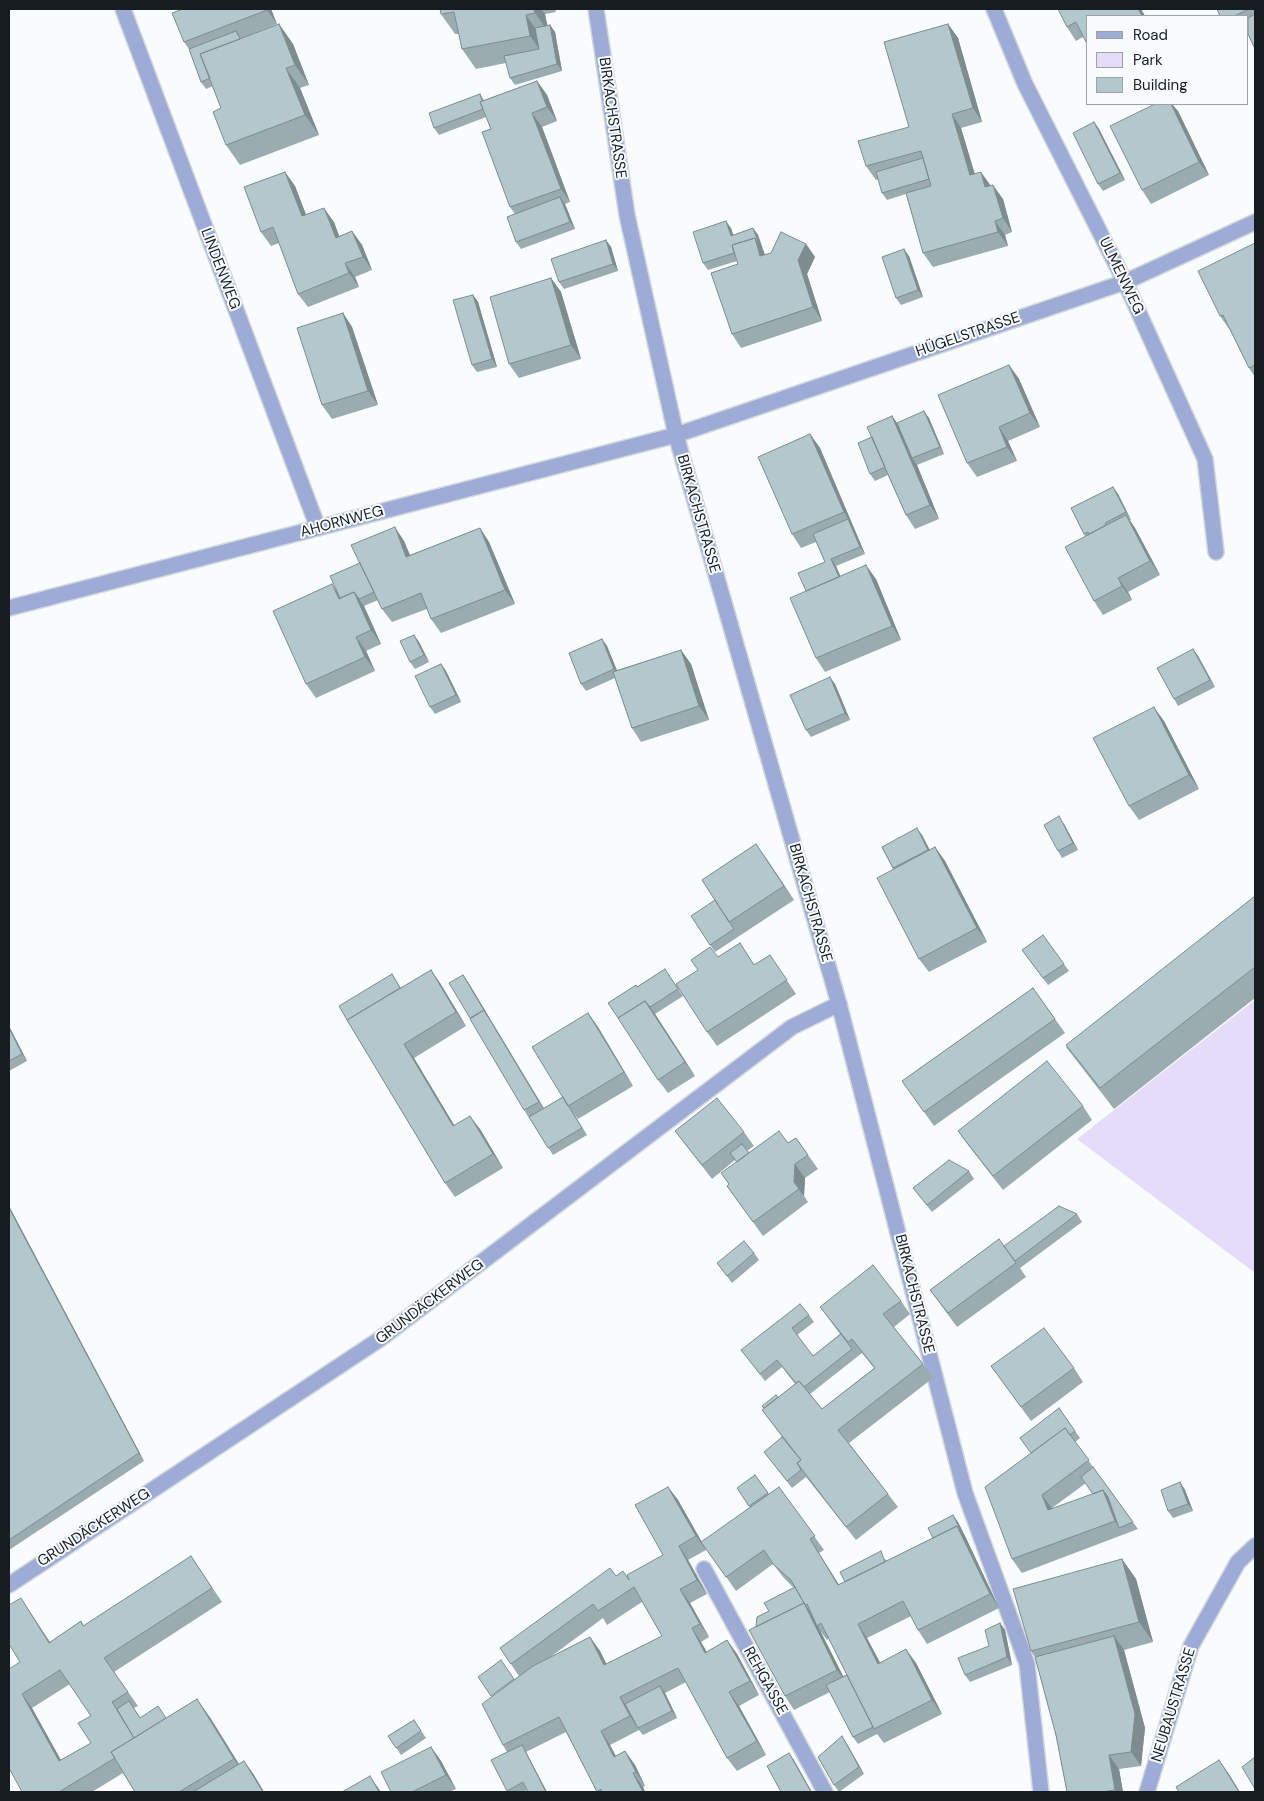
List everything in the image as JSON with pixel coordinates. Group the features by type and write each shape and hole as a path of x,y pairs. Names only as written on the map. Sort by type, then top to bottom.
{"street":[{"name":"LINDENWEG","path":"123,9 318,528"},
{"name":"BIRKACHSTRASSE","path":"596,9 627,215 676,434 839,1004 966,1493 1027,1664 1041,1792"},
{"name":"ULMENWEG","path":"994,9 1025,84 1125,282 1205,459 1216,552"},
{"name":"HÜGELSTRASSE","path":"676,434 1125,282 1255,222"},
{"name":"AHORNWEG","path":"9,608 676,434"},
{"name":"GRUNDÄCKERWEG","path":"9,1584 380,1339 792,1027 839,1004"},
{"name":"NEUBAUSTRASSE","path":"1147,1792 1191,1646 1238,1562 1255,1546"},
{"name":"REHGASSE","path":"704,1569 825,1792"}],"green space":[{"path":"1255,1000 1255,1273 1077,1139"}],"building":[{"path":"183,9 267,10 184,42 172,13"},
{"path":"440,9 534,9 535,13 526,15 530,36 462,49 454,12 441,14"},
{"path":"1058,9 1138,9 1141,15 1086,15 1086,42 1076,22 1067,27"},
{"path":"1217,9 1249,9 1236,15 1220,15"},
{"path":"1255,14 1255,49 1249,36 1249,17"},
{"path":"279,24 295,65 286,68 305,115 226,145 213,112 221,108 200,54"},
{"path":"948,24 973,108 952,114 970,175 981,172 985,187 993,185 1003,218 995,221 998,232 923,253 906,193 931,186 921,151 866,166 858,141 909,127 884,42"},
{"path":"550,25 557,64 510,78 504,56 539,49 535,28"},
{"path":"236,31 240,39 200,54 210,78 201,82 189,49"},
{"path":"537,81 547,107 532,113 561,189 510,207 482,132 491,129 480,102"},
{"path":"480,94 482,101 480,102 483,109 434,128 429,113"},
{"path":"1153,105 1171,105 1199,162 1142,190 1110,126"},
{"path":"1094,122 1120,173 1098,184 1073,133"},
{"path":"923,158 929,179 882,193 876,172"},
{"path":"285,172 302,216 324,208 336,238 352,231 363,257 345,263 349,273 298,294 273,227 261,232 244,187"},
{"path":"560,197 570,222 516,242 507,217"},
{"path":"726,221 731,236 753,228 759,244 755,238 732,245 734,253 703,263 693,232"},
{"path":"781,232 806,244 798,260 813,307 732,334 711,273 738,264 732,245 755,238 760,256 771,253"},
{"path":"606,240 613,264 559,282 551,259"},
{"path":"1255,243 1255,365 1249,368 1223,315 1220,316 1198,271"},
{"path":"904,249 918,290 896,298 882,257"},
{"path":"551,278 571,345 509,364 490,297"},
{"path":"473,295 492,359 472,365 453,300"},
{"path":"343,313 368,391 322,405 297,328"},
{"path":"1009,365 1030,413 999,427 1007,447 967,463 938,395"},
{"path":"924,411 940,447 912,458 897,423"},
{"path":"892,416 930,505 906,515 867,427"},
{"path":"810,434 844,512 792,534 758,457"},
{"path":"872,437 885,467 870,474 858,443"},
{"path":"1113,487 1126,512 1089,534 1088,532 1084,534 1071,508"},
{"path":"1126,515 1150,561 1118,578 1122,586 1094,601 1065,547"},
{"path":"848,519 860,547 831,559 839,577 806,591 798,573 825,562 813,534"},
{"path":"395,527 406,557 480,528 505,590 431,619 421,593 382,609 351,545"},
{"path":"360,563 374,592 359,599 354,592 340,598 330,576"},
{"path":"866,565 892,626 816,658 790,598"},
{"path":"332,584 339,599 354,592 371,630 356,637 365,657 306,684 273,611"},
{"path":"414,635 424,655 410,662 400,641"},
{"path":"602,639 614,669 581,684 569,653"},
{"path":"1193,649 1210,680 1174,699 1157,668"},
{"path":"681,650 699,706 632,728 613,672"},
{"path":"441,664 456,695 430,707 415,676"},
{"path":"830,677 845,713 806,730 790,695"},
{"path":"1154,707 1189,775 1129,806 1093,738"},
{"path":"1059,816 1073,843 1058,851 1044,825"},
{"path":"917,828 928,850 893,868 882,847"},
{"path":"756,844 784,886 729,922 702,880"},
{"path":"935,847 977,928 919,959 877,878"},
{"path":"1255,896 1255,967 1100,1088 1066,1045"},
{"path":"715,900 734,929 710,945 691,916"},
{"path":"1043,935 1064,964 1043,978 1022,950"},
{"path":"740,943 754,965 770,955 787,980 707,1032 676,984 698,970 691,960 710,947 718,957"},
{"path":"665,969 678,989 650,1007 645,1001 618,1018 608,1003"},
{"path":"431,970 456,1012 404,1044 453,1126 470,1116 493,1154 445,1183 347,1020"},
{"path":"392,974 400,988 347,1020 339,1006"},
{"path":"463,975 484,1010 470,1018 449,983"},
{"path":"1033,988 1055,1019 924,1112 902,1081"},
{"path":"645,1001 685,1062 658,1080 618,1018"},
{"path":"484,1010 539,1102 524,1110 470,1019"},
{"path":"588,1013 624,1072 568,1106 532,1047"},
{"path":"9,1028 22,1054 9,1061"},
{"path":"1047,1061 1083,1106 993,1176 958,1131"},
{"path":"563,1097 582,1128 548,1148 529,1117"},
{"path":"717,1098 744,1132 702,1165 675,1131"},
{"path":"779,1131 788,1143 796,1138 808,1155 795,1164 794,1182 799,1189 753,1222 727,1186 729,1184 721,1173"},
{"path":"742,1144 749,1153 737,1162 730,1153"},
{"path":"949,1160 969,1171 927,1205 913,1188"},
{"path":"1059,1206 1077,1214 1015,1261 1004,1246"},
{"path":"9,1208 139,1453 9,1540"},
{"path":"999,1239 1016,1263 948,1313 930,1290"},
{"path":"744,1241 754,1253 727,1276 717,1263"},
{"path":"873,1265 901,1301 883,1314 923,1364 838,1430 888,1494 846,1527 797,1463 801,1460 762,1410 799,1381 822,1409 875,1368 852,1339 848,1342 820,1307"},
{"path":"800,1304 809,1315 792,1328 813,1356 841,1334 852,1349 804,1387 799,1381 796,1383 777,1360 760,1374 741,1350"},
{"path":"1044,1328 1074,1368 1021,1407 991,1366"},
{"path":"776,1395 778,1397 764,1408 762,1406"},
{"path":"1059,1408 1075,1431 1070,1435 1065,1428 1031,1453 1020,1438"},
{"path":"1065,1428 1089,1460 1042,1495 1048,1510 1103,1490 1115,1521 1012,1559 985,1487"},
{"path":"782,1437 801,1460 797,1463 801,1470 787,1481 764,1452"},
{"path":"1093,1467 1133,1522 1119,1528 1108,1497 1103,1490 1093,1494 1081,1477"},
{"path":"755,1475 768,1493 749,1506 737,1488"},
{"path":"1180,1482 1188,1504 1168,1511 1161,1490"},
{"path":"668,1487 696,1536 679,1546 697,1580 680,1589 700,1624 692,1628 705,1653 727,1640 750,1681 729,1692 757,1741 727,1758 678,1668 620,1697 630,1716 601,1731 614,1757 625,1751 636,1772 633,1773 643,1792 602,1792 601,1789 597,1792 559,1717 503,1745 482,1704 533,1666 590,1637 604,1665 662,1636 634,1587 598,1611 593,1604 511,1664 500,1648 610,1568 616,1576 623,1571 629,1580 627,1575 663,1555 635,1505"},
{"path":"779,1487 815,1536 810,1539 838,1585 957,1526 990,1594 918,1630 903,1601 858,1624 878,1664 906,1649 932,1700 874,1729 821,1623 817,1626 807,1604 805,1605 791,1580 774,1565 764,1550 726,1577 701,1542"},
{"path":"953,1515 962,1533 957,1526 933,1538 928,1528"},
{"path":"881,1551 885,1562 845,1582 840,1572"},
{"path":"191,1556 212,1588 104,1658 128,1692 112,1702 134,1738 111,1752 115,1758 59,1792 22,1792 9,1768 9,1669 20,1662 9,1644 9,1605 21,1598 49,1643 81,1621 83,1626","holes":["60,1670 91,1716 78,1723 91,1743 59,1761 22,1694"]},
{"path":"1122,1559 1139,1622 1031,1651 1013,1589"},
{"path":"795,1587 804,1603 756,1627 757,1617 769,1611 764,1603"},
{"path":"804,1603 837,1670 785,1696 749,1630"},
{"path":"1000,1623 1007,1657 965,1675 958,1658 989,1646 985,1630"},
{"path":"1114,1636 1135,1714 1131,1752 1109,1755 1115,1790 1067,1792 1056,1735 1035,1657"},
{"path":"501,1660 514,1679 491,1696 478,1677"},
{"path":"847,1675 873,1727 853,1737 826,1685"},
{"path":"660,1686 672,1711 638,1728 625,1704"},
{"path":"197,1699 234,1759 179,1792 135,1792 111,1752"},
{"path":"129,1701 140,1718 158,1706 166,1718 134,1738 117,1709"},
{"path":"414,1720 421,1731 396,1748 388,1736"},
{"path":"842,1736 859,1767 834,1785 818,1757"},
{"path":"522,1745 546,1792 528,1792 523,1782 507,1791 491,1760"},
{"path":"431,1747 446,1775 412,1792 391,1792 381,1772"},
{"path":"789,1753 811,1792 781,1792 767,1766"},
{"path":"1255,1757 1255,1789 1242,1767"},
{"path":"1219,1760 1239,1792 1179,1792 1176,1787"},
{"path":"244,1761 263,1792 193,1792"},
{"path":"370,1776 379,1792 342,1792"}]}
